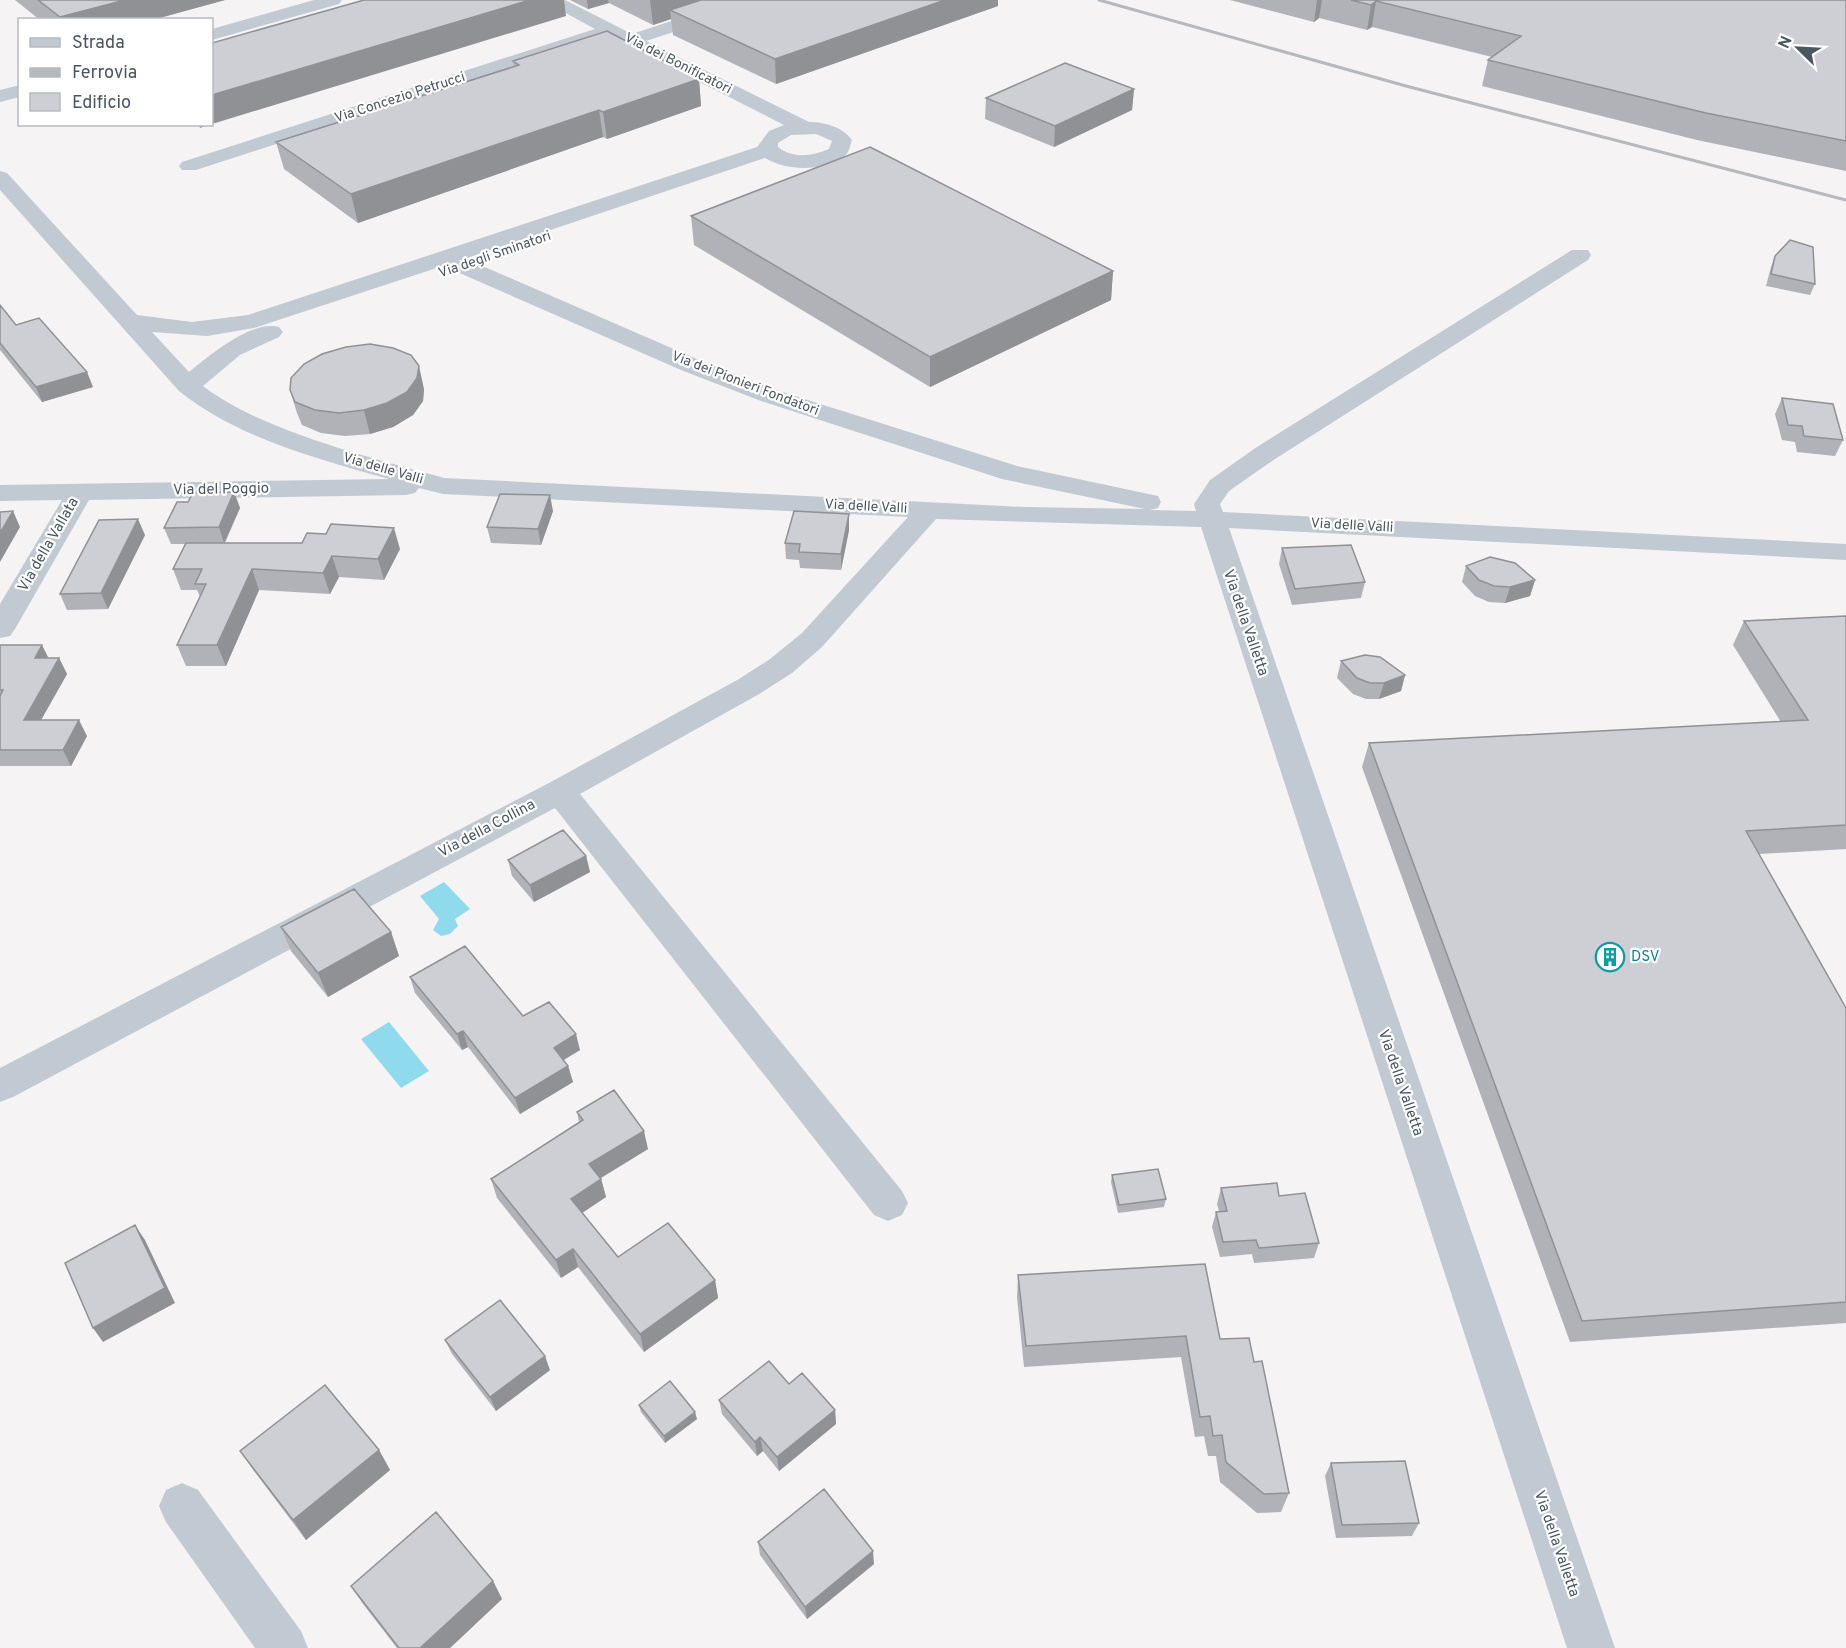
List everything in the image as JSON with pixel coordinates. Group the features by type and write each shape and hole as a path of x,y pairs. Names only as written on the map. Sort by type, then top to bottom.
{"street":[{"path":"213,35 333,0"},
{"name":"Via dei Bonificatori","path":"551,0 805,128"},
{"path":"630,40 753,0"},
{"name":"Via Concezio Petrucci","path":"189,166 610,30"},
{"path":"0,96 18,92"},
{"name":"Via degli Sminatori","path":"129,320 164,328 202,330 232,327 774,154 818,160 838,152 842,146 842,140 837,135 818,128 805,128 775,135 767,145 774,154"},
{"name":"Via degli Sminatori","path":"188,386 214,362 236,347 264,334 463,266 774,154"},
{"name":"Via delle Valli","path":"0,177 188,386 208,402 267,430 346,459 443,486 1025,515 1193,518 1846,552"},
{"path":"1193,518 1207,504 1219,486 1233,475 1580,255"},
{"name":"Via dei Pionieri Fondatori","path":"463,266 761,392 1035,479 1158,504 1193,518"},
{"name":"Via degli Sminatori","path":"162,357 202,330"},
{"path":"162,357 214,362"},
{"path":"1025,515 1038,500 1039,487 1035,479"},
{"name":"Via del Poggio","path":"0,494 443,486"},
{"name":"Via della Vallata","path":"0,629 80,492"},
{"name":"Via della Collina","path":"0,1086 560,791 717,705 781,666 812,640 929,510"},
{"name":"Via della Valletta","path":"1193,518 1591,1648"},
{"path":"560,791 888,1203"},
{"path":"182,1506 284,1648"}],"water":[{"path":"444,882 470,909 455,919 458,926 450,934 441,936 433,930 439,919 420,896"},
{"path":"389,1022 429,1071 401,1088 361,1039"}],"building":[{"path":"38,0 125,0 60,17"},
{"path":"364,0 530,0 213,95 213,43"},
{"path":"701,0 945,0 775,59 670,10"},
{"path":"1351,0 1846,0 1846,141 1706,113 1488,60 1521,36 1376,1 1371,5"},
{"path":"607,31 699,79 603,112 599,110 351,194 276,142 519,65 513,61"},
{"path":"1065,63 1134,89 1055,126 986,98"},
{"path":"870,147 1113,271 930,357 691,216"},
{"path":"1790,240 1813,247 1815,284 1771,274 1775,256"},
{"path":"0,305 16,325 39,318 87,372 36,387 0,343"},
{"path":"370,344 393,348 411,355 419,366 417,378 407,392 387,403 364,410 339,413 315,410 295,402 290,390 291,378 304,364 322,354 346,347"},
{"path":"1782,398 1833,404 1843,440 1804,436 1802,426 1788,425"},
{"path":"234,492 219,527 164,528 177,502 188,502 193,493"},
{"path":"500,494 550,495 538,529 487,527"},
{"path":"13,511 0,533 0,512"},
{"path":"794,511 849,514 841,554 799,552 800,544 785,543"},
{"path":"138,519 101,593 60,594 99,520"},
{"path":"331,524 394,528 378,559 332,556 323,573 252,569 217,645 177,645 206,584 195,584 202,569 173,569 186,543 302,543 307,533 326,534"},
{"path":"1351,545 1365,582 1295,589 1282,548"},
{"path":"1490,557 1515,563 1535,580 1510,587 1494,586 1479,580 1466,566"},
{"name":"DSV","path":"1846,616 1846,825 1746,831 1846,1008 1846,1302 1582,1321 1369,743 1808,720 1744,621"},
{"path":"0,645 42,645 35,658 59,658 24,720 79,720 63,750 0,750 0,696 3,690 0,690"},
{"path":"1365,655 1380,657 1405,675 1384,683 1370,683 1357,678 1341,661"},
{"path":"563,830 586,856 530,885 508,860"},
{"path":"354,889 391,932 318,973 281,927"},
{"path":"465,946 523,1016 549,1002 576,1034 554,1048 568,1066 515,1098 463,1031 457,1034 410,977"},
{"path":"614,1090 644,1131 589,1164 601,1179 571,1199 618,1257 668,1223 715,1280 640,1334 573,1249 556,1260 491,1179 583,1120 577,1112"},
{"path":"1158,1169 1166,1199 1119,1205 1112,1175"},
{"path":"1277,1183 1279,1196 1305,1193 1319,1243 1259,1248 1256,1240 1223,1242 1216,1212 1227,1211 1221,1188"},
{"path":"135,1225 165,1288 93,1328 65,1263"},
{"path":"1205,1264 1220,1339 1249,1338 1254,1362 1262,1361 1289,1493 1264,1494 1226,1462 1222,1435 1213,1436 1210,1416 1200,1417 1186,1336 1026,1346 1018,1275"},
{"path":"500,1300 545,1356 490,1397 445,1340"},
{"path":"769,1361 789,1384 802,1373 835,1410 777,1457 760,1437 755,1442 719,1400"},
{"path":"670,1381 695,1412 664,1436 639,1405"},
{"path":"325,1385 379,1450 293,1520 240,1451"},
{"path":"1405,1461 1419,1523 1342,1525 1331,1463"},
{"path":"824,1489 873,1551 805,1607 758,1542"},
{"path":"436,1512 493,1581 420,1648 399,1648 351,1586"}],"railway":[{"path":"1099,0 1406,86 1846,200"}],"place":[{"name":"DSV","path":"1610,957"}]}
